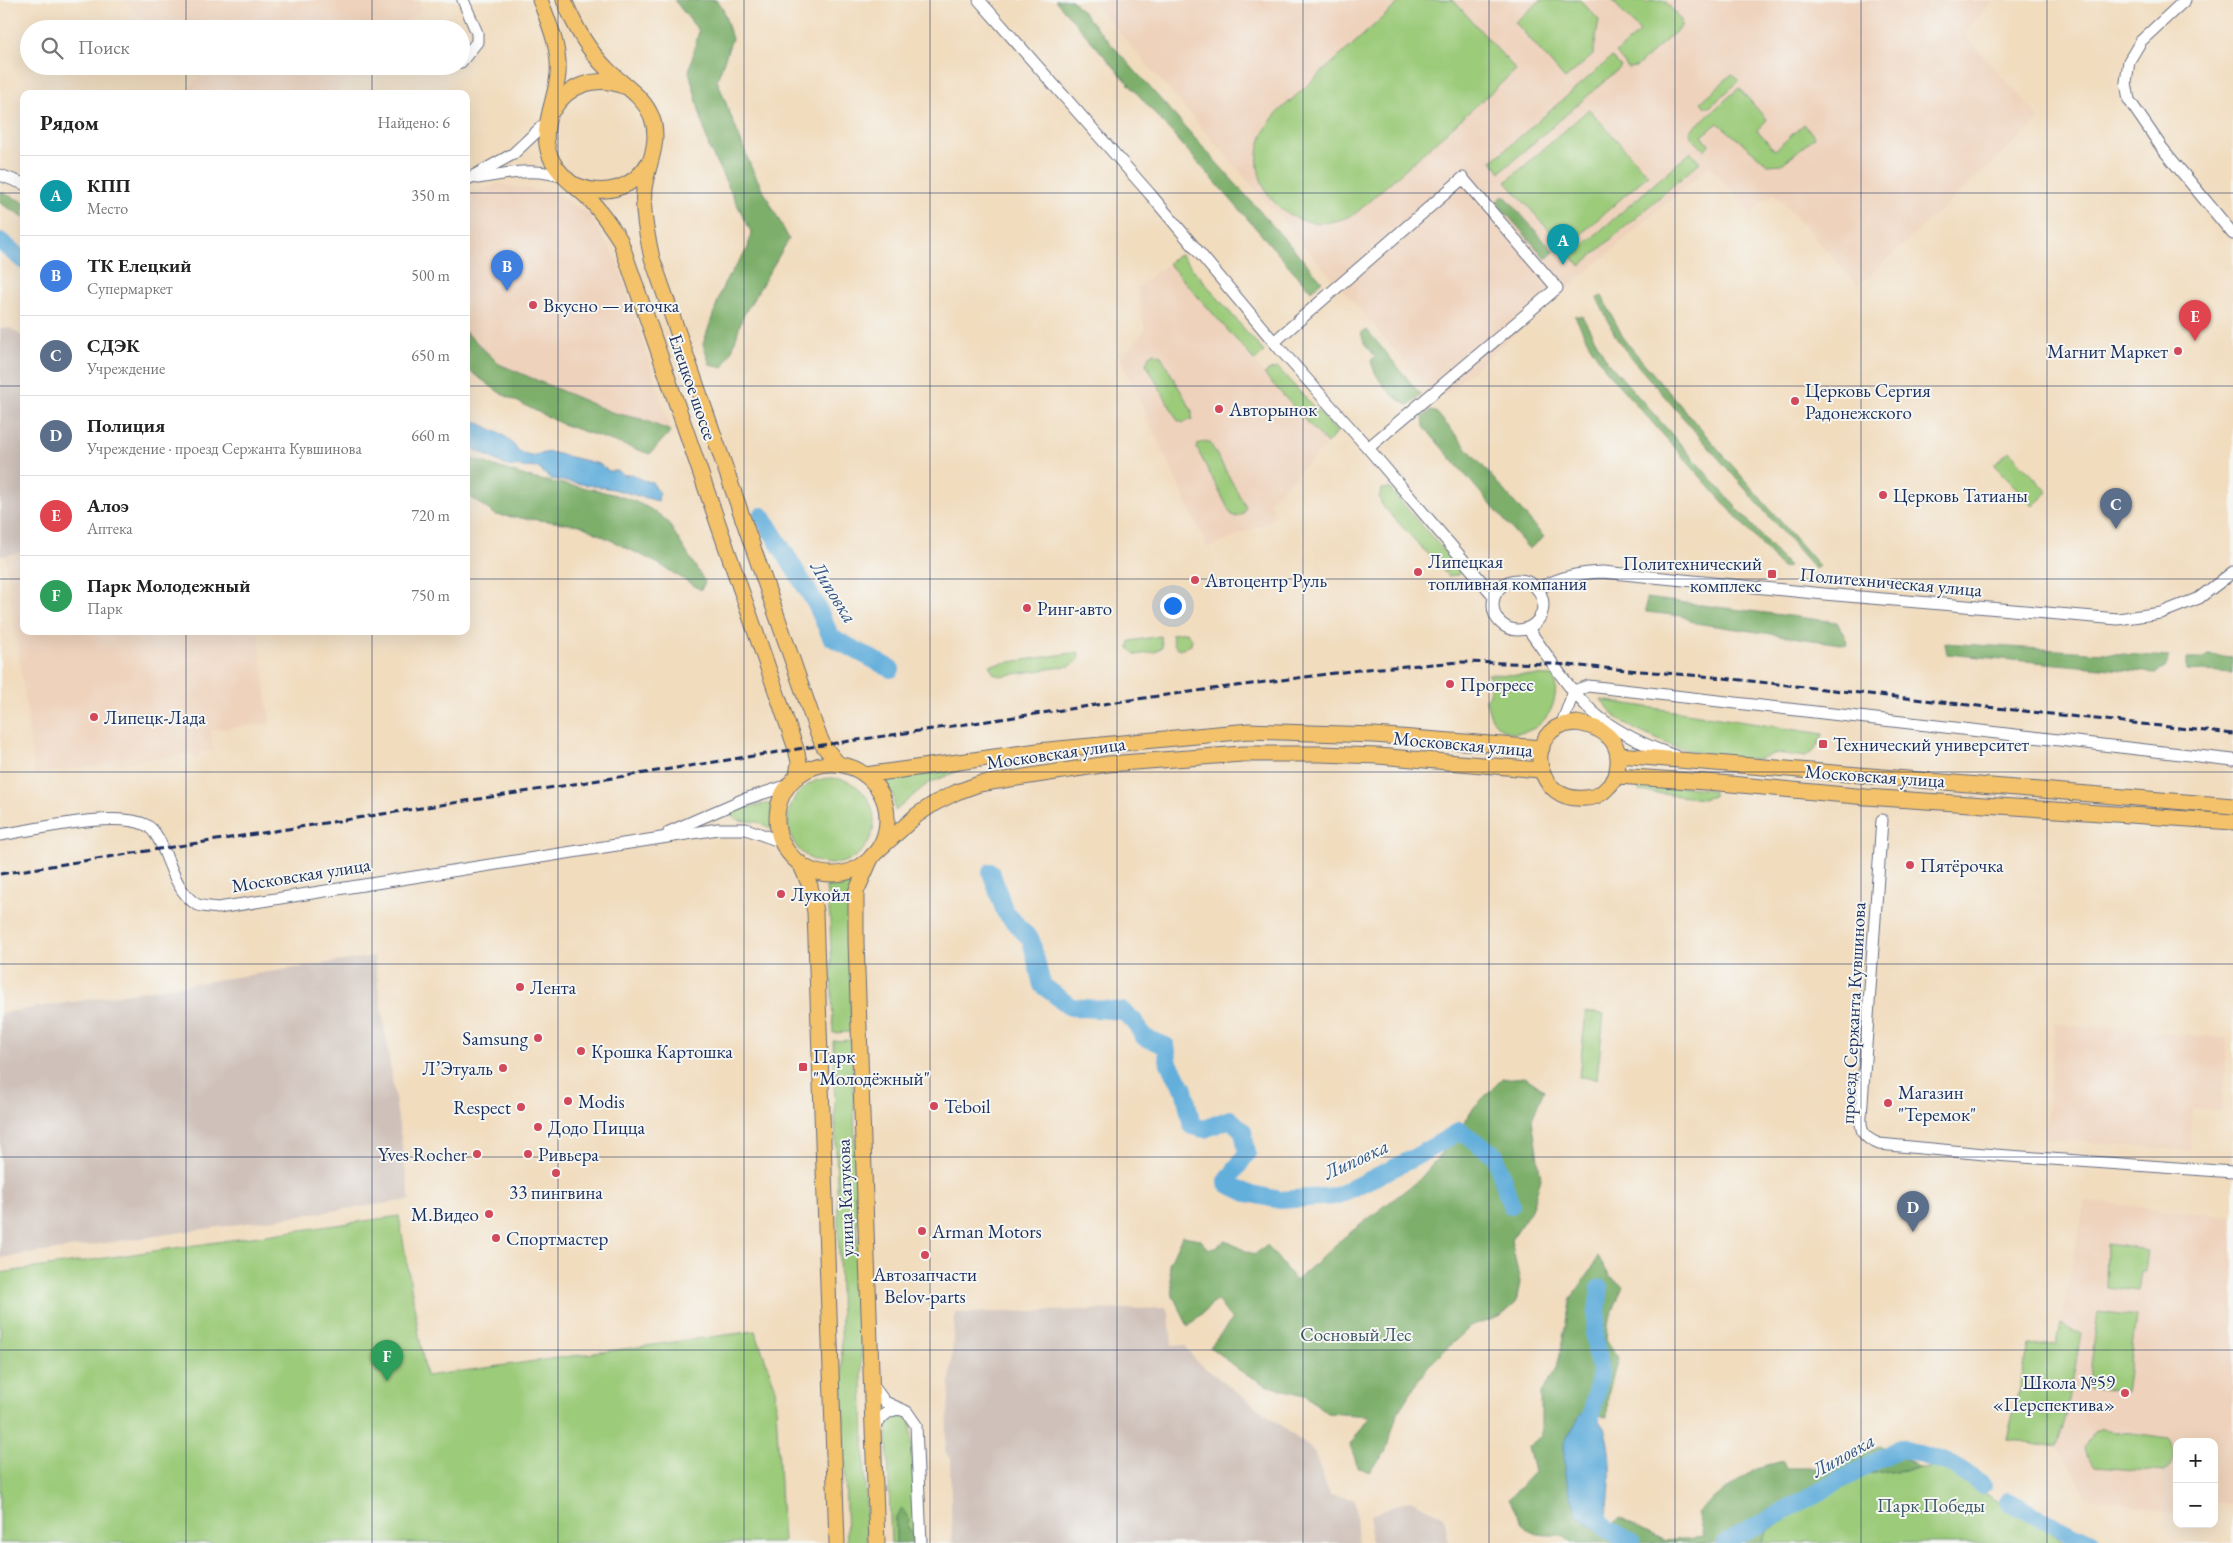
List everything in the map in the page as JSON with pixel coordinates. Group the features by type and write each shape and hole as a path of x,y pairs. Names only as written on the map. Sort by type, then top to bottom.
{"main road":[{"name":"Елецкое шоссе","path":"540,0 551,29 557,53 558,73 546,137 550,155 570,181 607,220 620,240 796,749 798,762 792,781"},
{"name":"Елецкое шоссе","path":"564,0 583,38 594,55 646,105 653,121 655,139 644,188 644,211 652,258 817,731 823,745 838,764"},
{"path":"548,120 562,98 583,84 609,82 633,92"},
{"path":"570,181 591,190 619,188 642,172 652,156"},
{"path":"1561,726 1577,723 1589,725 1610,737 1619,755 1617,776"},
{"name":"Московская улица","path":"865,775 1038,751 1249,731 1374,735 1542,748 1548,736 1561,726"},
{"path":"1540,770 1542,748"},
{"name":"Московская улица","path":"872,856 917,815 957,792 1001,779 1108,764 1242,754 1320,754 1540,770 1543,778 1551,788 1561,796 1576,799 1601,794 1617,776 1720,783 1866,797 2233,822"},
{"name":"Московская улица","path":"1619,755 2233,806"},
{"path":"838,764 852,768 865,775 875,786 883,800 886,812 886,828 881,842 872,856 851,870 836,874 822,873 800,863 782,842 776,818 778,808 792,781 816,766 838,764"},
{"name":"улица Катукова","path":"872,856 856,892 877,1543"},
{"name":"улица Катукова","path":"800,863 810,886 815,912 837,1543"}],"street":[{"path":"463,0 477,33 477,42 470,51"},
{"path":"979,0 1150,194 1274,342 1368,448 1494,596"},
{"path":"2185,0 2141,41 2129,61 2126,82 2130,100 2162,148 2233,234"},
{"path":"470,178 513,154 548,120"},
{"path":"470,179 517,173 548,173 570,181"},
{"path":"0,175 20,182"},
{"path":"1274,342 1463,178 1557,288 1368,448"},
{"name":"Политехническая улица","path":"1538,589 1552,580 1578,573 1603,572 1824,594 2118,619 2161,613 2199,598 2233,572"},
{"path":"1524,580 1538,589 1543,599 1544,608 1541,616 1528,629 1512,630 1498,620 1492,604 1494,596 1506,582 1524,580"},
{"path":"1528,629 1574,691 1599,717 1610,737"},
{"path":"1561,726 1574,691 1588,686 2233,760"},
{"path":"1599,717 1655,749 1693,762"},
{"name":"Московская улица","path":"654,838 742,800 792,781"},
{"name":"Московская улица","path":"0,835 114,819 134,820 149,826 156,835 180,890 197,905 218,908 718,829 746,829 782,842"},
{"name":"проезд Сержанта Кувшинова","path":"1882,820 1860,1116 1860,1128 1867,1139 1879,1144 1996,1155 2233,1172"},
{"path":"871,1383 885,1402 907,1412 916,1425 921,1543"},
{"path":"873,1432 879,1421 891,1410 900,1409 907,1412"}],"shaded area":[{"path":"124,0 269,0 275,6 281,0 419,0 423,8 410,20 143,20"},
{"path":"1091,0 1993,0 1963,33 2040,119 1868,277 1857,284 1774,193 1751,212 1710,166 1438,400"},
{"path":"195,75 353,75 337,90 187,90 198,78"},
{"path":"498,184 554,193 589,214 617,260 671,431 611,412 499,364 470,336 470,193"},
{"name":"Авторынок","path":"1168,263 1327,444 1270,501 1275,515 1268,522 1208,548 1117,352 1131,348 1145,331 1137,288"},
{"path":"0,328 10,328 20,335 20,553 0,556"},
{"path":"20,553 20,635 259,635 270,723 211,730 213,751 199,753 199,757 192,758 191,754 35,774 5,555"},
{"path":"374,956 410,1200 0,1258 0,1013"},
{"path":"2055,1024 2227,1038 2222,1111 2193,1109 2190,1151 2045,1139"},
{"name":"Школа №59 «Перспектива»","path":"2085,1201 2233,1217 2233,1503 2218,1501 2218,1438 2173,1438 2173,1513 2087,1496 2057,1447 2007,1439 2029,1346 2057,1344"},
{"path":"1166,1308 1169,1314 1172,1346 1185,1345 1195,1360 1314,1451 1329,1495 1355,1499 1358,1543 952,1543 950,1459 945,1452 955,1313"},
{"path":"1410,1500 1444,1516 1449,1543 1370,1543 1371,1515"}],"green space":[{"path":"674,0 716,0 723,9 732,39 717,80 751,167 789,239 742,318 733,348 723,368 710,365 703,344 724,283 748,248 751,232 709,148 689,71 699,31"},
{"path":"1055,0 1072,0 1322,281 1311,291"},
{"path":"1402,0 1453,0 1516,70 1356,213 1331,222 1307,221 1287,213 1271,198 1261,179 1258,157 1263,134 1278,112"},
{"path":"1541,0 1580,0 1599,20 1593,55 1565,79 1515,22"},
{"path":"1612,0 1645,0 1647,3 1651,0 1664,0 1681,20 1681,27 1636,67 1628,68 1616,53 1640,32"},
{"path":"1612,57 1621,67 1500,172 1492,161"},
{"path":"1732,74 1739,81 1710,107 1705,107 1701,102"},
{"path":"1739,88 1767,120 1757,130 1775,150 1804,124 1815,137 1782,164 1769,165 1718,123 1702,136 1709,145 1704,150 1691,137 1690,131"},
{"path":"1589,109 1648,175 1565,248 1506,182"},
{"path":"1691,152 1700,162 1580,266 1571,256"},
{"path":"0,192 20,200 20,215 0,203"},
{"path":"1504,195 1554,252 1546,259 1496,202"},
{"path":"1180,254 1264,352 1255,361 1168,263"},
{"path":"1602,296 1624,339 1819,566 1815,569 1631,358 1617,339 1597,298"},
{"path":"1575,316 1582,316 1607,361 1789,567 1782,568 1608,373 1588,342"},
{"path":"1367,330 1421,395 1408,405 1390,393 1376,374 1371,361 1375,356 1364,343 1361,332"},
{"path":"470,336 499,364 611,412 641,419 671,431 650,454 562,424 500,393 470,371"},
{"path":"1154,353 1161,356 1192,411 1192,419 1184,423 1178,421 1146,364 1149,356"},
{"path":"1278,368 1337,432 1327,444 1264,374"},
{"path":"1430,411 1436,412 1544,537 1529,549 1424,427 1423,417"},
{"path":"1205,441 1210,443 1246,507 1243,514 1236,517 1231,514 1197,449 1198,444"},
{"path":"2009,451 2048,492 2033,506 1994,465"},
{"path":"470,459 536,479 605,492 638,503 667,521 705,582 701,590 657,563 580,525 496,515 470,497"},
{"path":"1389,488 1461,570 1458,575 1448,576 1382,505 1379,497 1382,489"},
{"path":"1646,598 1837,622 1847,645 1695,623 1682,616 1646,612"},
{"path":"1186,632 1192,638 1191,644 1183,649 1178,648 1172,634"},
{"path":"1161,636 1162,647 1155,652 1136,655 1129,648 1130,641"},
{"path":"1945,643 2170,657 2165,668 2156,673 1947,654"},
{"path":"1079,652 1078,661 1070,666 1000,676 994,674 989,665"},
{"path":"2209,655 2233,657 2233,673 2187,670 2187,659 2201,659"},
{"path":"1488,674 1554,676 1555,695 1550,711 1540,724 1528,731 1514,733 1502,729 1492,718 1486,699 1490,695 1490,679"},
{"path":"1601,700 1823,734 1815,750 1805,757 1777,753 1754,760 1703,754 1672,746 1636,730 1618,719"},
{"path":"965,768 927,784 895,811 893,796 885,780"},
{"path":"831,778 847,782 861,791 870,805 874,821 870,837 861,851 847,860 831,864 815,860 801,851 792,837 788,821 792,805 801,791 815,782"},
{"path":"1643,782 1713,790 1713,796 1703,799 1639,791 1639,787"},
{"path":"774,803 772,829 759,823 739,820 731,813 740,808"},
{"path":"828,881 848,881 851,886 851,1032 833,1033 830,918 826,888"},
{"path":"1586,1012 1604,1014 1597,1079 1579,1077"},
{"path":"852,1040 867,1543 847,1543 833,1041"},
{"name":"Сосновый Лес","path":"1525,1077 1544,1090 1532,1119 1541,1179 1531,1210 1511,1240 1520,1282 1516,1303 1501,1316 1470,1327 1428,1366 1398,1412 1385,1453 1369,1472 1358,1467 1350,1445 1370,1416 1327,1413 1305,1395 1268,1386 1239,1370 1210,1347 1232,1320 1217,1300 1188,1326 1173,1296 1169,1264 1182,1236 1200,1239 1209,1250 1226,1241 1254,1255 1267,1245 1296,1281 1343,1238 1420,1179 1460,1131 1474,1107 1502,1079"},
{"path":"399,1216 426,1376 755,1331 775,1386 783,1543 0,1543 0,1273"},
{"path":"2107,1244 2148,1250 2145,1271 2141,1271 2138,1291 2106,1287"},
{"path":"1598,1256 1610,1277 1623,1286 1607,1326 1606,1340 1618,1358 1608,1395 1607,1417 1581,1415 1577,1515 1608,1538 1607,1529 1619,1518 1665,1541 1704,1537 1697,1513 1756,1468 1783,1461 1786,1468 1819,1468 1880,1446 1920,1468 1857,1476 1766,1531 1762,1543 1572,1543 1562,1535 1540,1534 1528,1529 1523,1525 1509,1499 1534,1472 1528,1447 1541,1436 1541,1393 1557,1368 1571,1298 1588,1275"},
{"path":"2098,1312 2136,1317 2126,1393 2088,1388"},
{"path":"2061,1323 2081,1334 2067,1412 2057,1447 2007,1439 2029,1346 2057,1344"},
{"path":"895,1417 906,1418 911,1422 917,1543 913,1543 908,1528 896,1517 896,1543 891,1543 887,1425"},
{"path":"2101,1429 2169,1438 2173,1452 2171,1464 2164,1472 2095,1467 2088,1458 2085,1448 2094,1432"},
{"name":"Парк Победы","path":"1940,1466 2067,1543 1762,1543 1766,1531 1857,1476"},
{"path":"902,1509 910,1520 907,1525 913,1536 913,1543 896,1543 896,1517"}],"water":[{"path":"470,418 506,437 519,451 529,456 550,452 599,464 609,471 618,471 625,475 632,474 642,480 652,482 659,493 658,501 613,489 551,479 538,468 507,466 470,447"},
{"path":"1581,1414 1594,1416 1602,1425 1609,1452 1610,1490 1607,1515 1605,1527 1599,1531 1577,1515 1564,1473 1564,1443"}],"waterway":[{"name":"Липовка","path":"0,241 20,258"},
{"name":"Липовка","path":"762,516 816,604 831,637 891,669"},
{"name":"Липовка","path":"991,872 1005,912 1031,940 1042,985 1071,1007 1122,1011 1134,1021 1144,1037 1166,1046 1169,1064 1184,1089 1192,1126 1204,1129 1230,1119 1243,1131 1247,1153 1226,1183 1247,1193 1280,1200 1336,1196 1410,1160 1460,1131 1495,1155 1511,1205"},
{"name":"Липовка","path":"1587,1438 1600,1373 1594,1335 1600,1288"},
{"name":"Липовка","path":"1725,1543 1900,1448 1952,1464 1983,1485"},
{"name":"Липовка","path":"2008,1502 2091,1543"},
{"name":"Липовка","path":"1591,1508 1607,1529 1632,1543"}],"railway":[{"path":"0,874 823,745 1151,697 1366,669 1461,662 1555,664 1714,677 2233,734"}],"place":[{"name":"КПП","path":"1563,265"},
{"name":"ТК Елецкий","path":"507,291"},
{"name":"Вкусно — и точка","path":"533,305"},
{"name":"Алоэ","path":"2195,341"},
{"name":"Магнит Маркет","path":"2178,351"},
{"name":"Церковь Сергия Радонежского","path":"1795,401"},
{"name":"Авторынок","path":"1219,409"},
{"name":"Церковь Татианы","path":"1883,495"},
{"name":"СДЭК","path":"2116,529"},
{"name":"Липецкая топливная компания","path":"1418,572"},
{"name":"Политехнический комплекс","path":"1772,574"},
{"name":"Автоцентр Руль","path":"1195,580"},
{"name":"Ринг-авто","path":"1027,608"},
{"name":"Прогресс","path":"1450,684"},
{"name":"Липецк-Лада","path":"94,717"},
{"name":"Технический университет","path":"1823,744"},
{"name":"Пятёрочка","path":"1910,865"},
{"name":"Лукойл","path":"781,894"},
{"name":"Лента","path":"520,987"},
{"name":"Samsung","path":"538,1038"},
{"name":"Крошка Картошка","path":"581,1051"},
{"name":"Парк \"Молодёжный\"","path":"803,1067"},
{"name":"Л’Этуаль","path":"503,1068"},
{"name":"Modis","path":"568,1101"},
{"name":"Магазин \"Теремок\"","path":"1888,1103"},
{"name":"Teboil","path":"934,1106"},
{"name":"Respect","path":"521,1107"},
{"name":"Додо Пицца","path":"538,1127"},
{"name":"Yves Rocher","path":"477,1154"},
{"name":"Ривьера","path":"528,1154"},
{"name":"33 пингвина","path":"556,1173"},
{"name":"М.Видео","path":"489,1214"},
{"name":"Arman Motors","path":"922,1231"},
{"name":"Полиция","path":"1913,1232"},
{"name":"Спортмастер","path":"496,1238"},
{"name":"Автозапчасти Belov-parts","path":"925,1255"},
{"name":"Парк Молодежный","path":"387,1381"},
{"name":"Школа №59 «Перспектива»","path":"2125,1393"}]}
